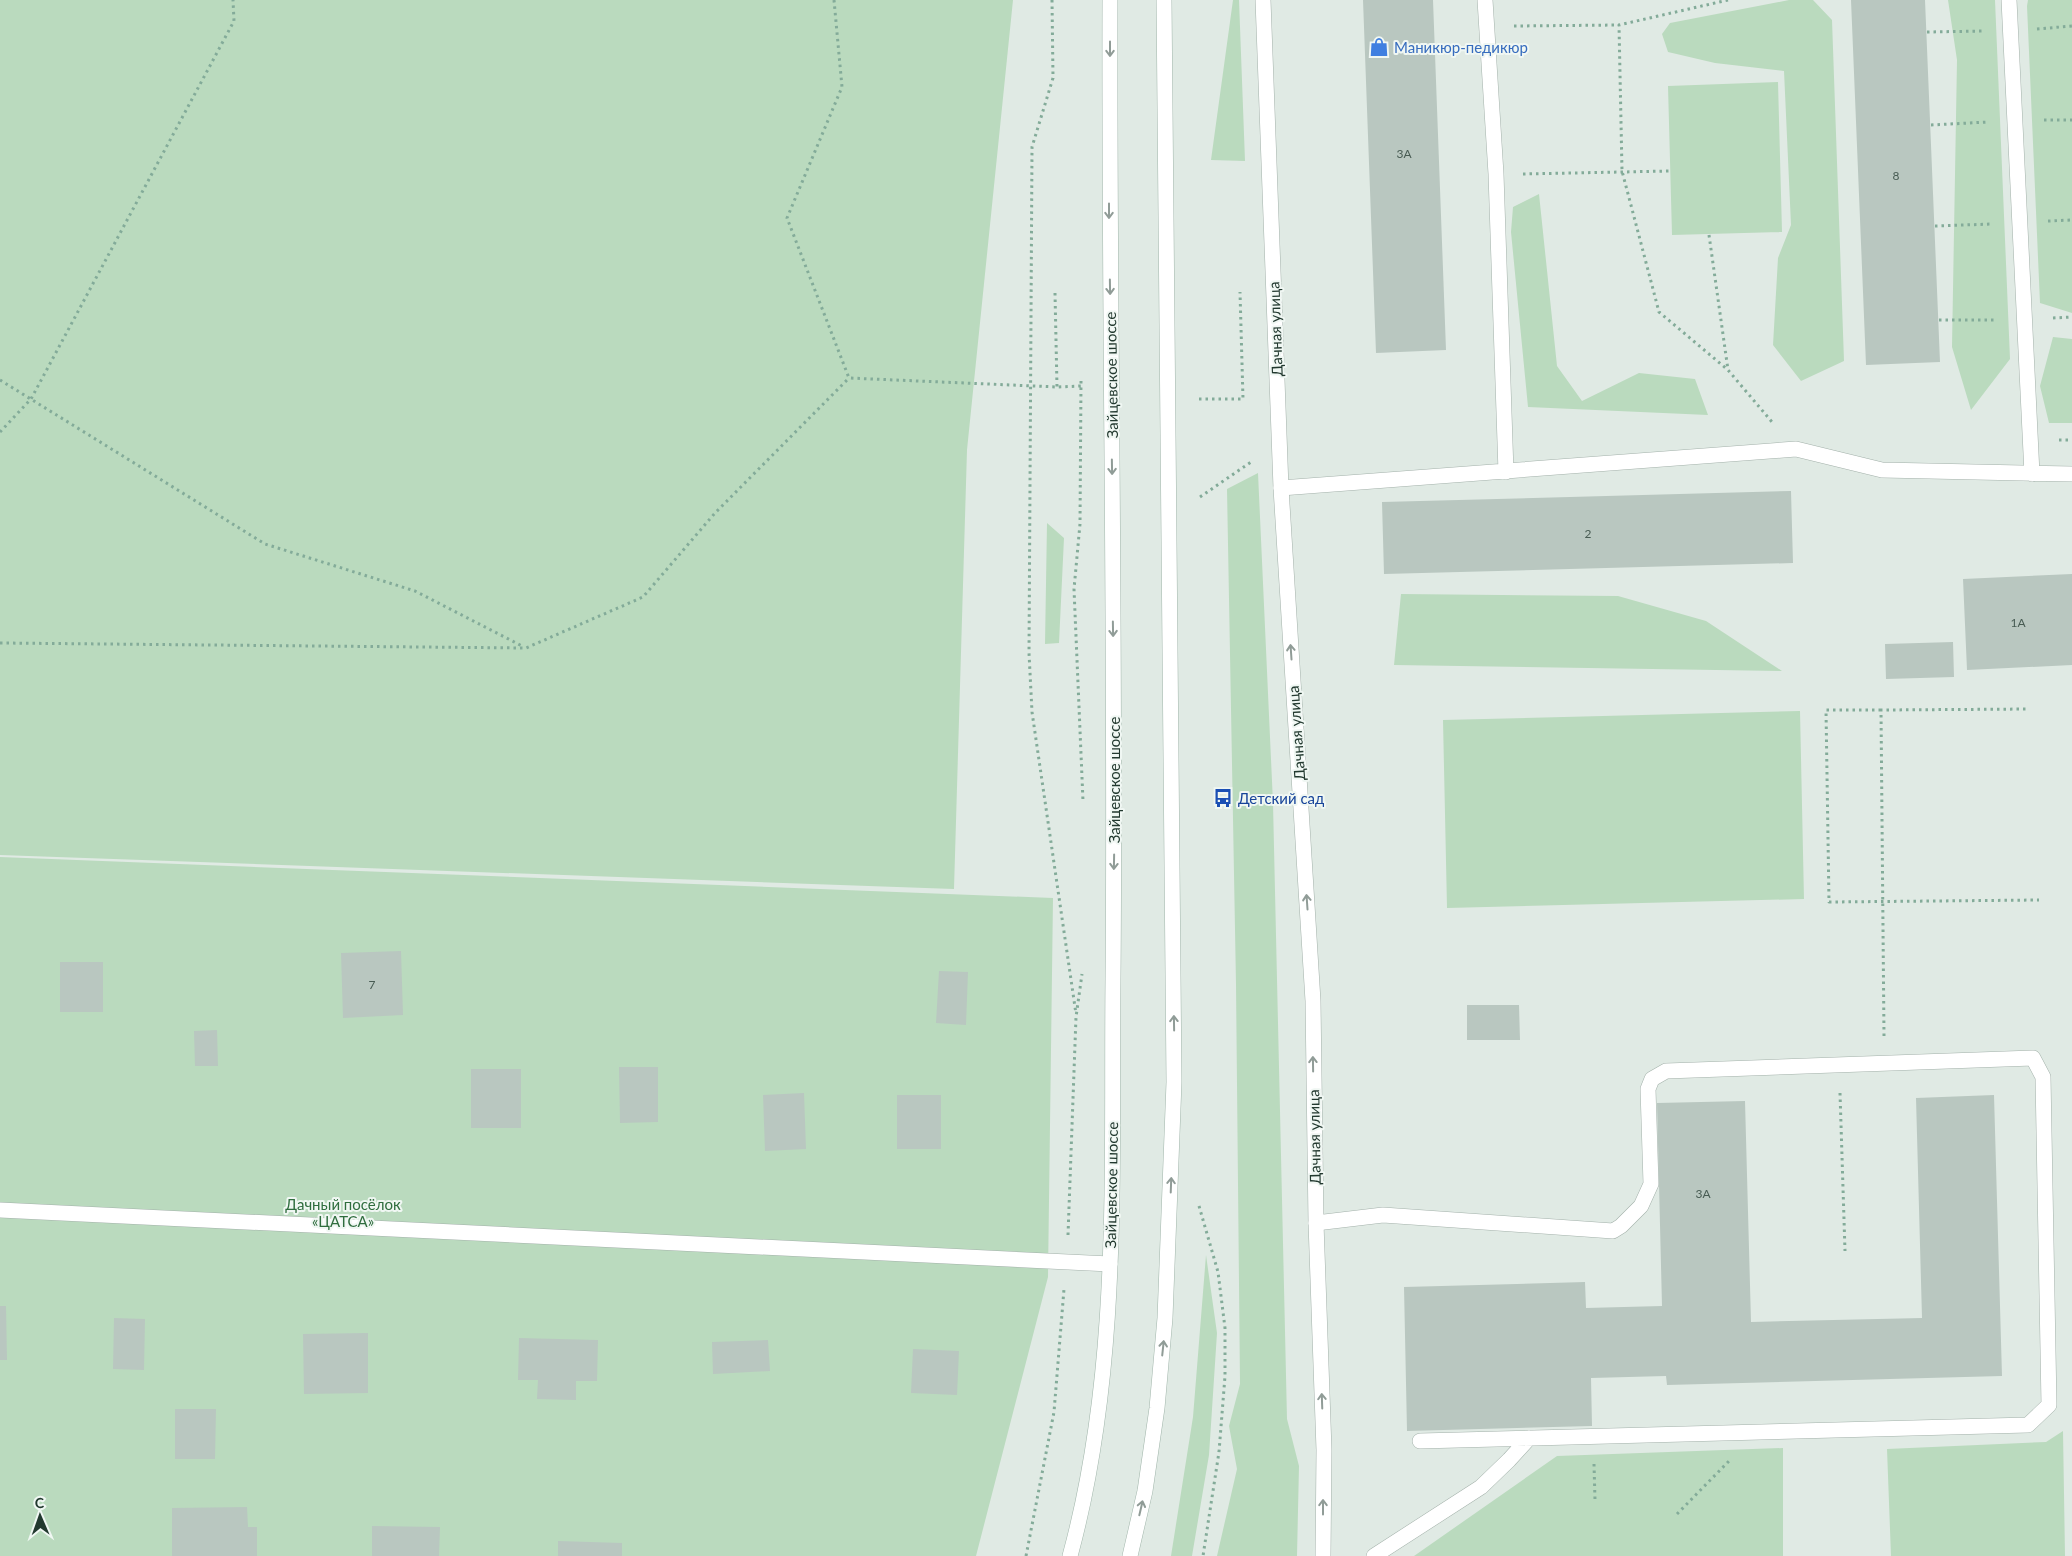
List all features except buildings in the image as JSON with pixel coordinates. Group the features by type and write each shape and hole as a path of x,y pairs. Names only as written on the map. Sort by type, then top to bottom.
{"main road":[{"name":"Зайцевское шоссе","path":"1070,1556 1094,1440 1103,1377 1110,1264 1115,789 1109,248 1110,0"},
{"path":"1130,1556 1145,1491 1157,1408 1166,1318 1174,1082 1164,0"},
{"name":"Дачная улица","path":"1263,0 1281,488 1313,1001 1316,1223 1324,1450 1323,1556"},
{"path":"1485,0 1496,174 1506,472"},
{"path":"2009,0 2032,474"},
{"path":"1281,488 1796,449 1882,470 2072,474"},
{"path":"1316,1223 1383,1215 1613,1231 1641,1206 1651,1184 1648,1089 1652,1079 1666,1071 2033,1058 2039,1066 2043,1078 2048,1405 2028,1425 1420,1441"},
{"path":"0,1210 1110,1264"},
{"path":"1374,1556 1481,1487 1529,1438"}],"path":[{"path":"0,432 31,399 234,21 233,0"},
{"path":"834,0 842,87 787,218 849,378"},
{"path":"1052,0 1053,78 1032,147 1029,653 1032,712 1076,1017"},
{"path":"1486,27 1619,25 1728,0"},
{"path":"1619,25 1622,171 1660,312 1728,370 1796,449"},
{"path":"1927,32 2011,31 2072,26"},
{"path":"1931,125 2016,120"},
{"path":"1496,174 1670,171"},
{"path":"1935,226 2021,223"},
{"path":"1709,235 1728,370"},
{"path":"1199,399 1243,399 1240,292"},
{"path":"1055,294 1057,387"},
{"path":"1939,320 2025,320"},
{"path":"1080,376 1080,524 1074,589 1083,802"},
{"path":"0,643 526,648 642,596 714,513 849,378 1057,387 1080,386"},
{"path":"0,380 266,544 415,591 526,648"},
{"path":"1200,497 1256,459"},
{"path":"2029,709 1826,710 1829,902 2039,900"},
{"path":"1881,710 1884,1040"},
{"path":"1026,1556 1054,1412 1066,1262 1076,1017 1083,970"},
{"path":"1839,1064 1845,1251"},
{"path":"1198,1203 1218,1272 1225,1328 1225,1376 1219,1452 1203,1556"},
{"path":"1678,1514 1758,1432"},
{"path":"1593,1436 1595,1500"}],"green space":[{"path":"0,0 1013,0 967,450 954,889 0,855"},
{"path":"1233,0 1239,0 1245,161 1211,160"},
{"path":"1789,0 1813,0 1832,20 1844,361 1801,381 1773,345 1778,258 1791,225 1784,71 1715,63 1668,52 1662,34 1670,23"},
{"path":"1948,0 1995,0 2010,359 1971,410 1952,347 1957,60"},
{"path":"2028,0 2072,0 2072,313 2040,303"},
{"path":"1778,82 1782,232 1672,235 1668,86"},
{"path":"1539,194 1557,366 1582,401 1639,373 1695,379 1708,415 1528,407 1511,232 1513,207"},
{"path":"2053,337 2072,339 2072,423 2049,423 2040,386"},
{"path":"1258,473 1273,803 1287,1419 1299,1466 1297,1556 1217,1556 1237,1469 1229,1426 1240,1384 1236,984 1227,489"},
{"path":"1047,523 1064,538 1059,643 1045,644"},
{"path":"1401,594 1618,596 1706,621 1782,671 1394,665"},
{"path":"1800,711 1804,899 1447,908 1443,720"},
{"name":"Дачный посёлок «ЦАТСА»","path":"0,857 1053,898 1048,1277 976,1556 0,1556"},
{"path":"1206,1255 1217,1333 1209,1455 1192,1556 1171,1556 1193,1417"},
{"path":"2063,1431 2065,1556 1891,1556 1887,1449 2046,1442"},
{"path":"1783,1448 1783,1556 1414,1556 1557,1456"}],"place":[{"name":"Маникюр-педикюр","path":"1379,47"},
{"name":"Детский сад","path":"1223,798"}]}
